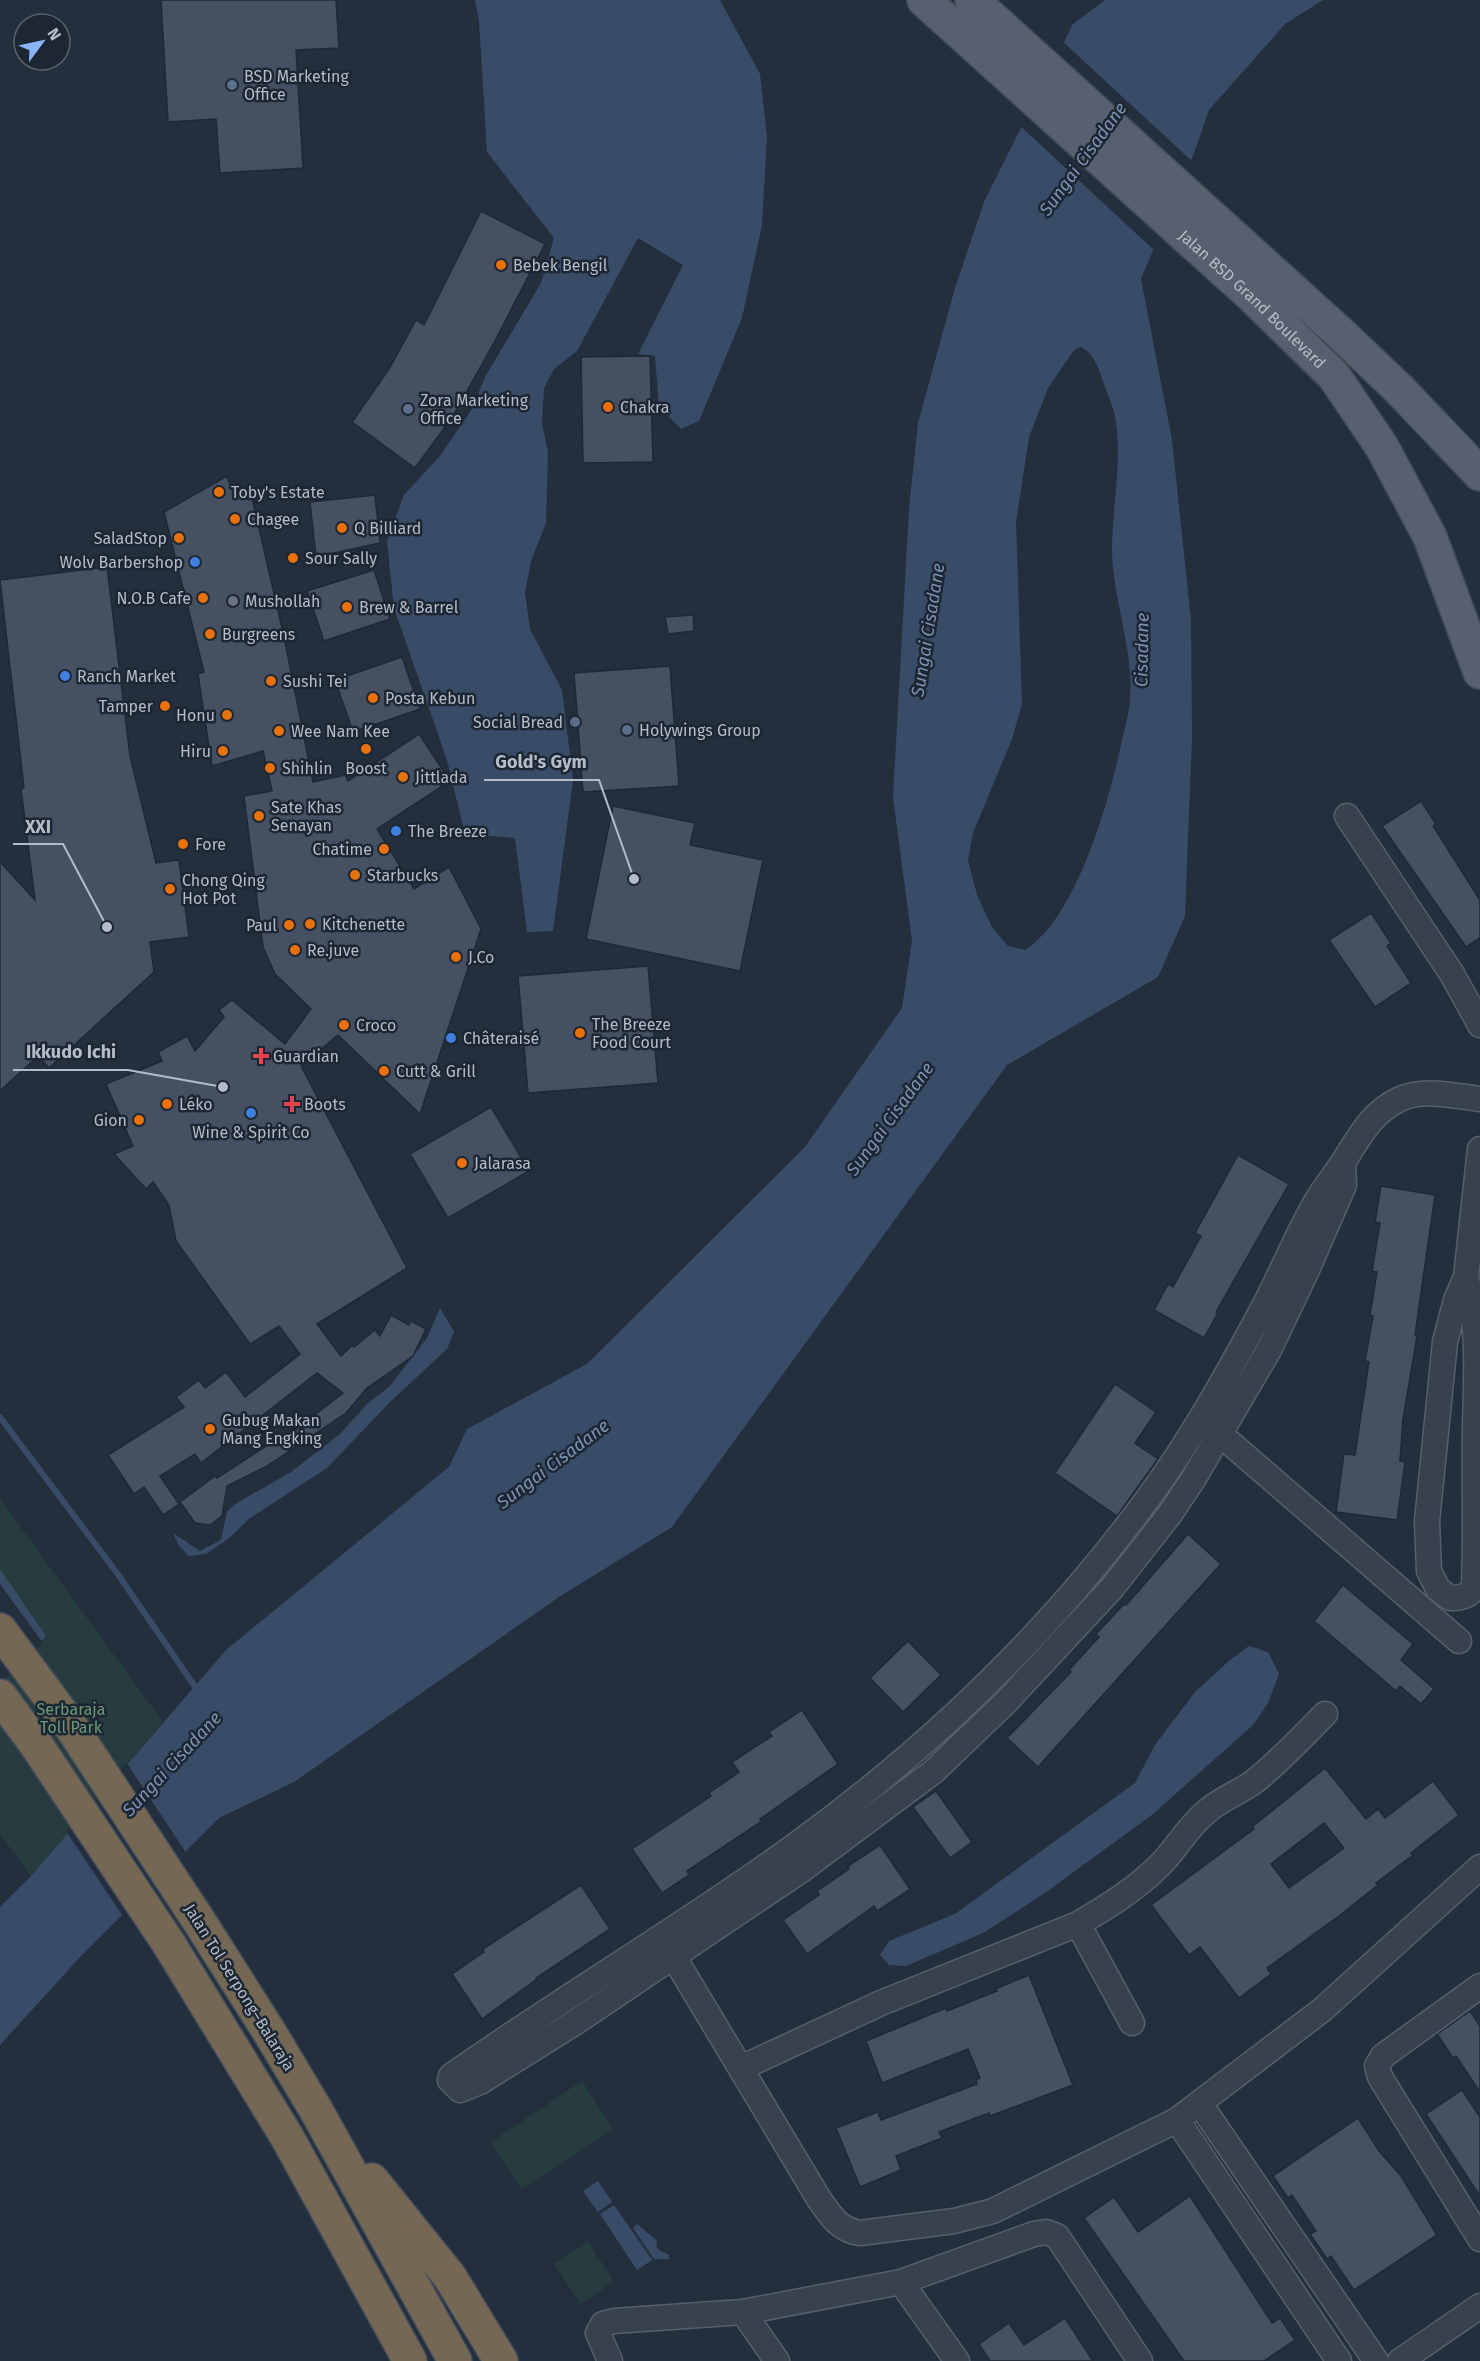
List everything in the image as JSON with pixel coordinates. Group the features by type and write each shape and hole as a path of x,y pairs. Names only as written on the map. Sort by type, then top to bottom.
{"highway":[{"name":"Jalan Tol Serpong–Balaraja","path":"0,1630 66,1719 187,1902 316,2110 455,2361"},
{"path":"0,1696 35,1743 169,1944 287,2138 410,2361"},
{"path":"316,2110 450,2277 501,2361"},
{"path":"287,2138 392,2361"}],"main road":[{"name":"Jalan BSD Grand Boulevard","path":"924,0 1252,296 1334,376 1382,447 1430,537 1480,672"},
{"name":"Jalan BSD Grand Boulevard","path":"972,0 1398,388 1480,474"}],"street":[{"path":"1347,816 1452,974 1480,1025"},
{"path":"1273,1314 1269,1350 1221,1435 1170,1514 1130,1565 1038,1670 933,1772 803,1869 576,2022 480,2082 460,2090 452,2083 450,2078 458,2071 789,1850 915,1752 978,1694 1022,1651 1109,1551 1151,1494 1273,1314 1317,1200 1364,1128 1383,1109 1403,1097 1429,1093 1480,1099"},
{"path":"1466,1277 1475,1311 1478,1360 1475,1426 1474,1584 1472,1591 1466,1595 1450,1598 1438,1589 1429,1571 1427,1521 1445,1342 1456,1300 1466,1277 1480,1149"},
{"path":"1199,1422 1221,1435 1459,1641"},
{"path":"1022,1651 1038,1670"},
{"path":"741,2068 881,2003 1078,1924 1145,1879 1162,1863 1185,1832 1203,1814 1221,1799 1256,1780 1325,1714"},
{"path":"789,1850 803,1869"},
{"path":"661,1937 676,1956 828,2212 844,2229 860,2233 954,2221 993,2211 1177,2120 1322,2010 1480,1867"},
{"path":"1078,1924 1132,2023"},
{"path":"1480,1986 1383,2056 1377,2067 1380,2077 1480,2239"},
{"path":"1200,2103 1376,2361"},
{"path":"1177,2120 1339,2361"},
{"path":"610,2361 598,2333 603,2324 614,2321 743,2312 901,2282 1046,2232 1056,2236 1140,2361"},
{"path":"901,2282 957,2361"},
{"path":"1400,2361 1480,2307"},
{"path":"743,2312 777,2361"}],"green space":[{"name":"Serbaraja Toll Park","path":"0,1499 163,1722 31,1876 0,1834"},
{"path":"582,2081 613,2129 522,2189 491,2142"},
{"path":"588,2242 614,2281 581,2304 554,2264"}],"water":[{"path":"475,0 720,0 760,74 767,137 762,225 742,318 699,421 681,429 659,407 655,356 638,354 683,265 638,238 577,351 554,369 544,388 542,423 548,452 546,523 531,561 525,593 530,629 562,690 573,780 553,931 527,932 515,838 465,834 447,760 394,608 387,541 404,495 440,456 472,409 485,377 541,283 554,238 487,152 479,20"},
{"path":"1105,0 1323,0 1285,24 1209,110 1194,153 1141,279 1172,440 1191,621 1192,738 1185,916 1158,977 1007,1065 672,1527 559,1597 294,1782 219,1818 80,1957 0,2045 0,1907 31,1876 226,1650 449,1467 467,1429 587,1364 805,1147 902,1008 912,941 893,797 909,509 918,423 955,288 984,202 1073,24","holes":["1081,347 1086,350 1098,368 1113,408 1118,439 1112,550 1113,569 1129,662 1129,704 1117,764 1088,855 1060,912 1044,934 1025,950 1008,946 992,927 977,895 968,860 973,833 1012,739 1022,704 1016,522 1029,437 1048,388 1074,350"]},
{"path":"440,1308 454,1332 447,1349 390,1402 327,1468 250,1518 229,1538 206,1554 189,1556 179,1546 173,1533 200,1551 221,1540 227,1512 235,1504 291,1472 340,1434 367,1404 389,1387 427,1338"},
{"path":"0,1569 46,1636 0,1680"},
{"path":"1249,1646 1268,1652 1279,1674 1268,1703 1253,1725 1153,1814 1045,1893 983,1933 906,1966 889,1965 880,1955 889,1941 955,1914 1135,1783 1155,1745 1195,1692"},
{"path":"598,2181 612,2202 598,2212 583,2191"},
{"path":"614,2205 652,2260 637,2270 600,2214"},
{"path":"637,2224 657,2241 656,2246 669,2255 669,2259 654,2259 633,2228"}],"pier":[{"path":"1061,40 1193,162 1156,252 1018,124"},
{"path":"0,1584 43,1643 0,1683"},
{"path":"126,1762 187,1854 124,1918 66,1831"}],"building":[{"name":"BSD Marketing Office","path":"161,0 336,0 339,48 296,50 303,168 220,173 216,119 168,122"},
{"path":"481,211 545,244 453,416 415,468 352,422 389,369 416,320 424,325"},
{"path":"650,356 653,462 583,463 581,357"},
{"path":"227,476 235,498 251,494 283,632 313,782 345,775 348,781 419,734 450,781 377,829 414,889 449,867 481,929 420,1114 338,1035 301,1066 407,1268 317,1324 341,1356 352,1345 354,1347 375,1330 380,1336 391,1315 409,1325 411,1321 426,1329 413,1356 367,1388 346,1413 267,1466 227,1486 222,1516 210,1525 195,1523 180,1502 215,1476 217,1478 294,1428 295,1430 343,1393 317,1373 201,1463 195,1454 160,1476 179,1504 163,1515 144,1487 134,1494 108,1455 184,1407 176,1397 199,1380 205,1388 226,1372 245,1397 300,1354 279,1326 250,1344 176,1241 169,1205 153,1182 146,1189 114,1154 133,1146 106,1084 162,1061 158,1052 187,1036 195,1051 224,1017 219,1010 232,1000 285,1044 311,1009 275,974 263,947 244,796 272,791 263,751 212,766 198,674 204,672 164,512"},
{"path":"375,495 380,543 316,557 310,502"},
{"path":"107,567 130,756 156,863 179,860 189,937 150,942 154,972 49,1068 38,1056 0,1091 0,862 35,900 21,789 24,788 0,580"},
{"path":"374,570 390,619 324,641 307,591"},
{"path":"693,615 694,631 668,634 665,617"},
{"path":"402,657 420,709 353,732 335,680"},
{"path":"670,666 679,786 583,792 574,673"},
{"path":"1421,801 1436,824 1433,826 1480,900 1480,938 1466,947 1382,826"},
{"path":"613,806 695,823 690,845 763,860 740,971 586,939"},
{"path":"1371,913 1391,943 1387,946 1411,983 1375,1007 1329,940"},
{"path":"648,966 658,1083 528,1093 518,976"},
{"path":"491,1107 529,1171 448,1218 410,1154"},
{"path":"1238,1155 1289,1184 1216,1312 1218,1313 1204,1338 1154,1310 1168,1284 1173,1287 1201,1236 1195,1233"},
{"path":"1381,1186 1435,1195 1415,1335 1417,1336 1403,1419 1400,1461 1405,1462 1397,1520 1336,1512 1344,1454 1355,1455 1369,1362 1365,1361 1373,1316 1370,1315 1377,1272 1372,1271 1380,1223 1375,1222"},
{"path":"1115,1384 1156,1412 1135,1443 1158,1459 1117,1516 1055,1473"},
{"path":"1188,1534 1221,1564 1038,1767 1007,1738 1071,1672 1069,1670 1099,1637 1096,1634 1124,1604 1126,1605"},
{"path":"1343,1585 1413,1644 1401,1660 1434,1689 1421,1704 1400,1686 1396,1691 1314,1621"},
{"path":"908,1641 941,1675 903,1712 870,1678"},
{"path":"802,1710 838,1764 760,1819 762,1821 687,1871 689,1875 662,1893 632,1849 711,1796 709,1793 739,1772 732,1762 772,1736 769,1732"},
{"path":"1325,1768 1366,1819 1378,1809 1385,1818 1433,1781 1459,1815 1376,1883 1378,1885 1267,1968 1271,1974 1239,1998 1200,1947 1189,1955 1151,1905 1254,1829 1252,1827","holes":["1324,1823 1344,1848 1289,1888 1271,1864"]},
{"path":"936,1791 972,1842 950,1858 913,1807"},
{"path":"880,1845 910,1889 877,1911 874,1906 807,1954 783,1920 819,1895 817,1891 849,1869 848,1866"},
{"path":"581,1885 610,1929 536,1978 482,2019 452,1974 484,1952 483,1949"},
{"path":"1029,1975 1073,2085 939,2132 942,2138 896,2156 901,2170 860,2187 836,2128 878,2112 881,2120 977,2084 976,2080 980,2078 968,2049 882,2083 866,2041 946,2008 947,2011 997,1991 995,1989"},
{"path":"1470,2011 1480,2026 1480,2092 1456,2056 1453,2058 1437,2034"},
{"path":"1462,2090 1480,2117 1480,2196 1426,2114"},
{"path":"1358,2118 1379,2151 1401,2176 1437,2235 1354,2290 1331,2256 1327,2259 1310,2234 1316,2231 1292,2195 1288,2198 1273,2176"},
{"path":"1190,2196 1272,2323 1280,2318 1295,2340 1264,2361 1184,2361 1084,2218 1114,2197 1138,2232"},
{"path":"1065,2318 1093,2361 990,2361 979,2344 1009,2323 1024,2345"}],"waterway":[{"path":"0,1417 117,1573 198,1691"}],"place":[{"name":"BSD Marketing Office","path":"232,85"},
{"name":"Bebek Bengil","path":"501,265"},
{"name":"Chakra","path":"608,407"},
{"name":"Zora Marketing Office","path":"408,409"},
{"name":"Toby's Estate","path":"219,492"},
{"name":"Chagee","path":"235,519"},
{"name":"Q Billiard","path":"342,528"},
{"name":"SaladStop","path":"179,538"},
{"name":"Sour Sally","path":"293,558"},
{"name":"Wolv Barbershop","path":"195,562"},
{"name":"N.O.B Cafe","path":"203,598"},
{"name":"Mushollah","path":"233,601"},
{"name":"Brew & Barrel","path":"347,607"},
{"name":"Burgreens","path":"210,634"},
{"name":"Ranch Market","path":"65,676"},
{"name":"Sushi Tei","path":"271,681"},
{"name":"Posta Kebun","path":"373,698"},
{"name":"Tamper","path":"165,706"},
{"name":"Honu","path":"227,715"},
{"name":"Social Bread","path":"575,722"},
{"name":"Holywings Group","path":"627,730"},
{"name":"Wee Nam Kee","path":"279,731"},
{"name":"Boost","path":"366,749"},
{"name":"Hiru","path":"223,751"},
{"name":"Shihlin","path":"270,768"},
{"name":"Jittlada","path":"403,777"},
{"name":"Sate Khas Senayan","path":"259,816"},
{"name":"The Breeze","path":"396,831"},
{"name":"Fore","path":"183,844"},
{"name":"Chatime","path":"384,849"},
{"name":"Starbucks","path":"355,875"},
{"name":"Gold's Gym","path":"634,879"},
{"name":"Chong Qing Hot Pot","path":"170,889"},
{"name":"Kitchenette","path":"310,924"},
{"name":"Paul","path":"289,925"},
{"name":"XXI","path":"107,927"},
{"name":"Re.juve","path":"295,950"},
{"name":"J.Co","path":"456,957"},
{"name":"Croco","path":"344,1025"},
{"name":"The Breeze Food Court","path":"580,1033"},
{"name":"Châteraisé","path":"451,1038"},
{"name":"Guardian","path":"261,1056"},
{"name":"Cutt & Grill","path":"384,1071"},
{"name":"Ikkudo Ichi","path":"223,1087"},
{"name":"Léko","path":"167,1104"},
{"name":"Boots","path":"292,1104"},
{"name":"Wine & Spirit Co","path":"251,1113"},
{"name":"Gion","path":"139,1120"},
{"name":"Jalarasa","path":"462,1163"},
{"name":"Gubug Makan Mang Engking","path":"210,1429"}],"water label":[{"name":"Sungai Cisadane","path":"1083,159"},
{"name":"Sungai Cisadane","path":"928,630"},
{"name":"Cisadane","path":"1142,650"},
{"name":"Sungai Cisadane","path":"890,1119"},
{"name":"Sungai Cisadane","path":"553,1464"},
{"name":"Sungai Cisadane","path":"172,1764"}]}
